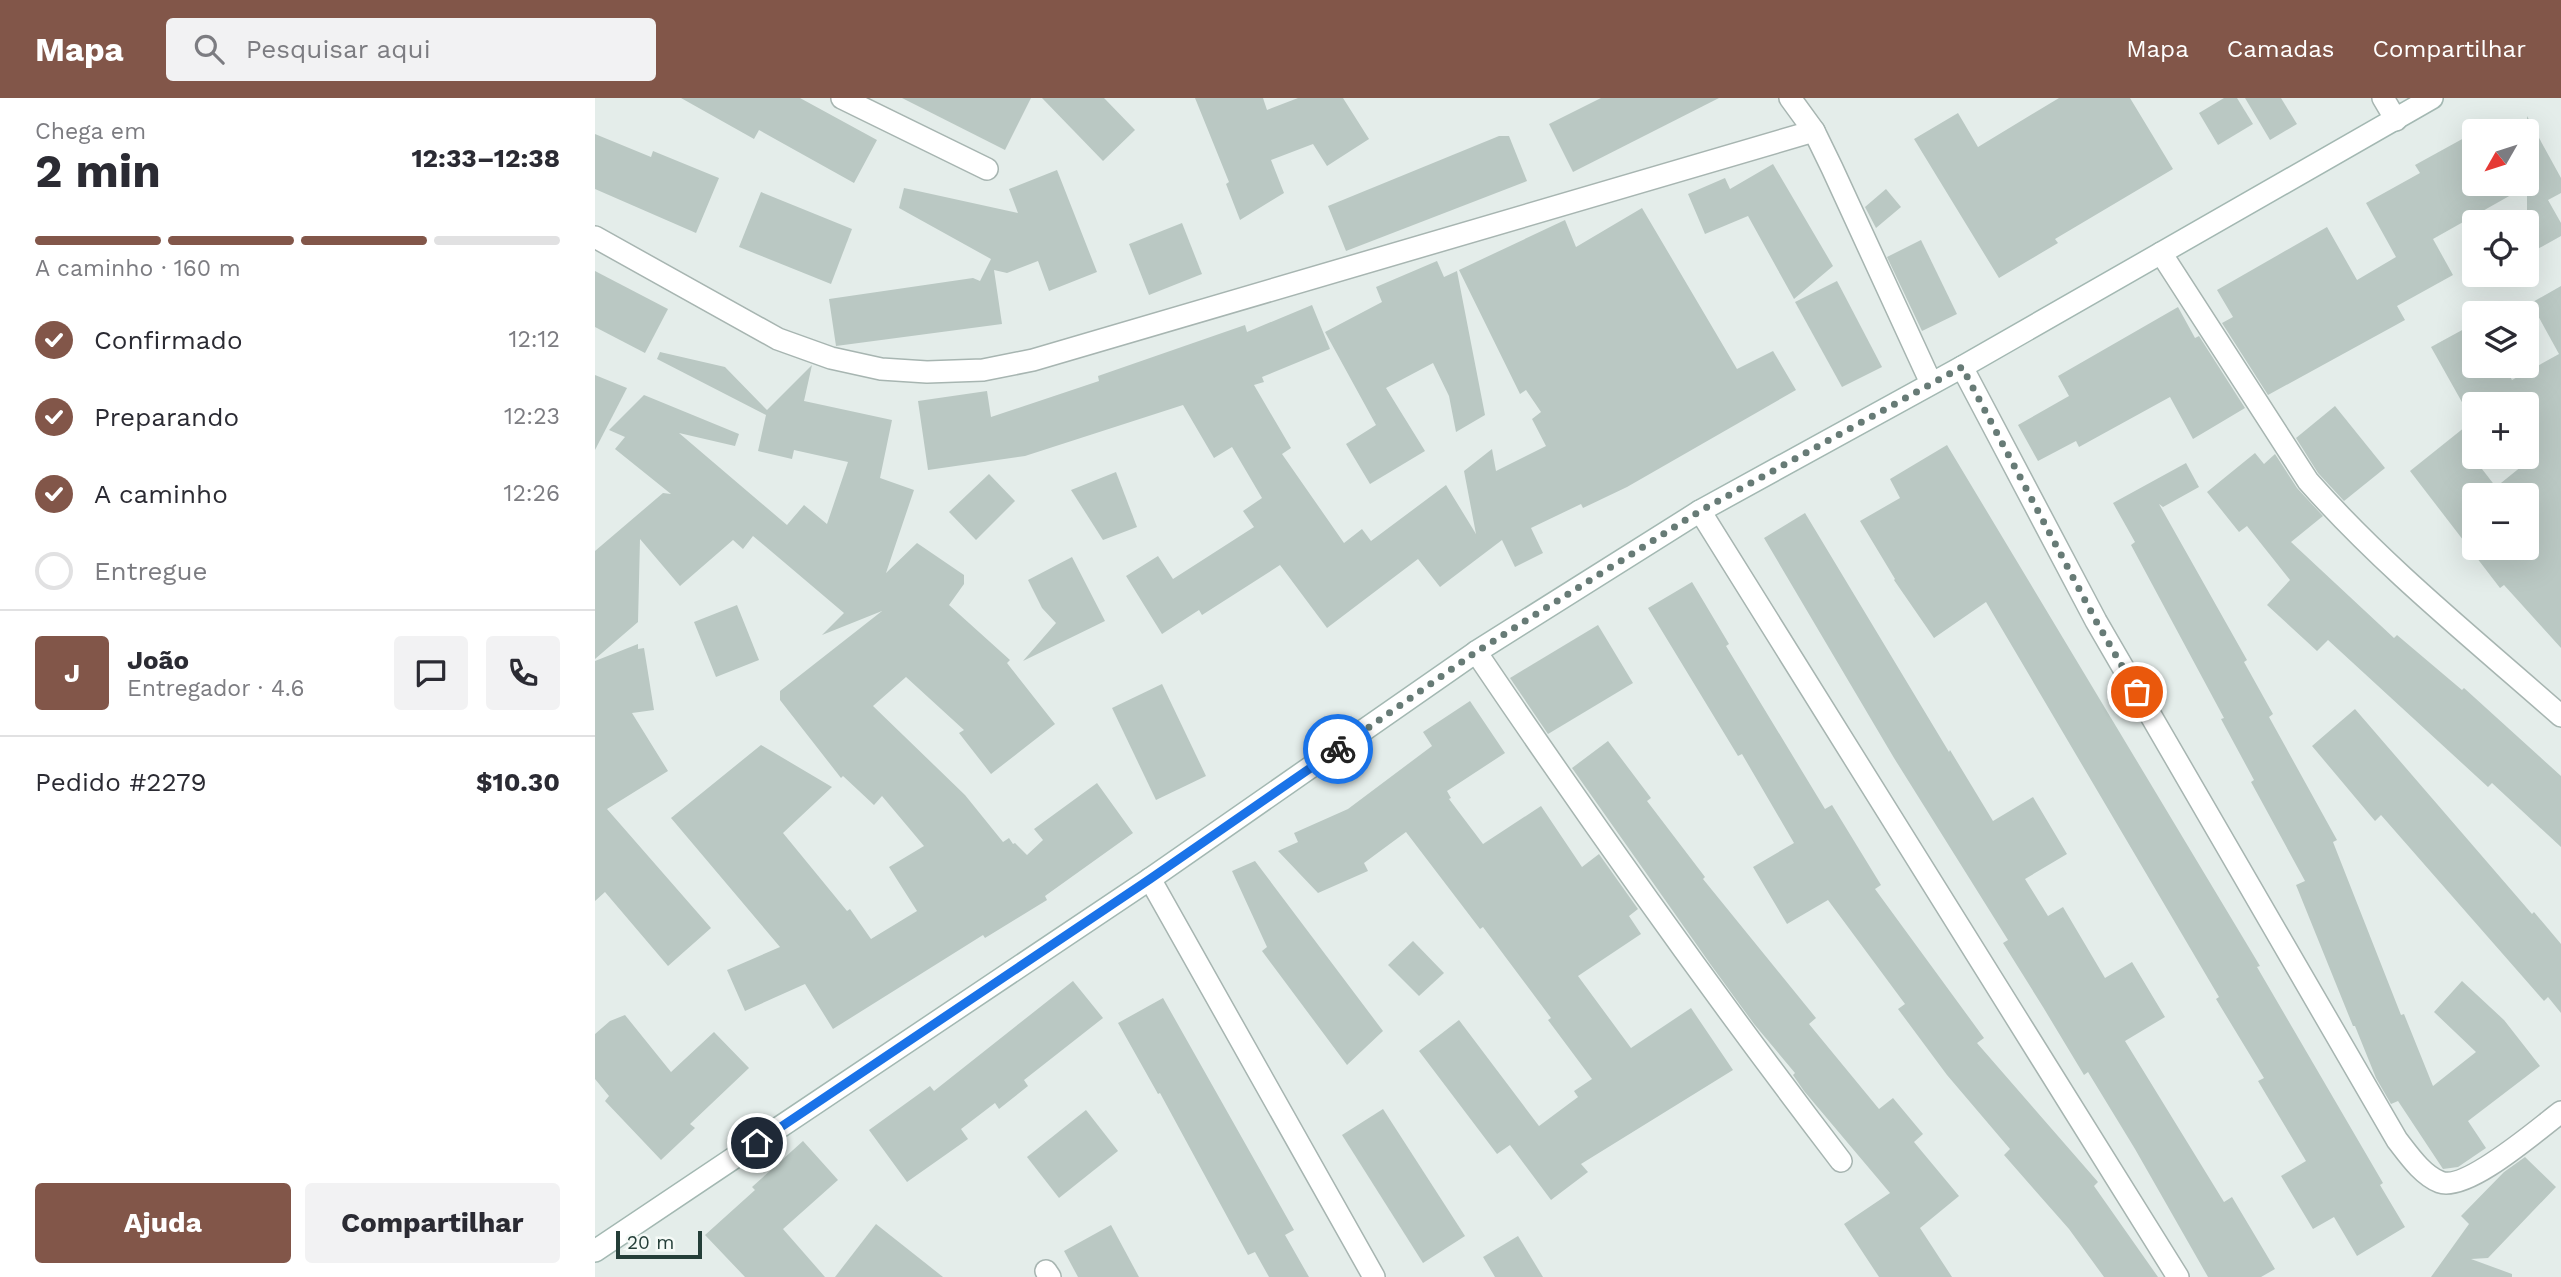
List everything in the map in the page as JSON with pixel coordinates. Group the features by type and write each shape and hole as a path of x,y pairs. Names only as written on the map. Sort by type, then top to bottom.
{"street":[{"path":"842,98 987,169"},
{"path":"1790,98 1814,131 1931,383"},
{"path":"2383,98 2396,120"},
{"path":"595,1251 1150,879 1476,652 1700,511 1962,367 2432,98"},
{"path":"595,237 778,339 831,358 881,369 927,372 983,370 1033,359 1814,131"},
{"path":"2161,253 2283,444 2316,490 2398,572 2561,716"},
{"path":"1962,367 2096,621 2397,1140 2419,1167 2441,1182 2462,1181 2481,1171 2561,1112"},
{"path":"1700,511 2178,1277"},
{"path":"1476,652 1618,859 1752,1045 1841,1161"},
{"path":"1150,879 1374,1277"}],"building":[{"path":"681,98 800,98 877,140 854,183 759,130 754,139"},
{"path":"902,98 1031,98 1005,150"},
{"path":"1042,98 1104,98 1135,130 1103,161"},
{"path":"1195,98 1263,98 1267,110 1298,98 1343,98 1369,139 1327,166 1313,144 1271,160 1284,193 1240,220 1226,184 1229,182"},
{"path":"1601,98 1719,98 1573,172 1549,124"},
{"path":"2059,98 2130,98 2173,169 2055,239 2058,243 1999,278 1914,139 1958,113 1978,147"},
{"path":"2224,98 2237,98 2253,124 2218,145 2199,113"},
{"path":"2245,98 2281,98 2297,124 2270,140"},
{"path":"595,134 651,157 653,151 719,178 696,233 595,189"},
{"path":"1499,136 1509,136 1527,181 1346,251 1328,206"},
{"path":"2539,138 2561,178 2561,193 2548,200 2561,223 2561,236 2539,248 2539,210 2527,210 2527,196 2539,196"},
{"path":"2462,139 2462,196 2509,196 2484,210 2462,210 2462,223 2433,239 2453,275 2397,306 2405,320 2268,395 2222,323 2233,317 2217,290 2327,227 2357,280 2396,257 2366,203 2420,173 2415,165"},
{"path":"1773,164 1833,266 1794,299 1748,216 1705,234 1688,194 1725,178 1730,189"},
{"path":"1057,170 1097,272 1049,291 1038,261 1007,273 994,270 1002,324 836,346 829,299 973,278 980,281 991,259 899,208 904,188 1018,213 1009,189"},
{"path":"1886,189 1901,207 1876,228 1865,207"},
{"path":"761,192 852,229 831,284 739,247"},
{"path":"1642,208 1737,369 1773,351 1796,390 1627,487 1583,508 1581,504 1531,528 1543,553 1515,567 1502,540 1440,587 1418,559 1327,628 1280,565 1202,615 1199,610 1162,634 1126,576 1158,556 1173,579 1254,527 1243,511 1262,498 1232,447 1214,458 1183,405 1025,456 928,470 918,401 987,391 991,417 1099,381 1098,376 1245,325 1247,332 1312,305 1330,349 1262,377 1264,382 1254,385 1291,448 1282,454 1344,543 1362,529 1371,541 1446,485 1476,534 1464,471 1492,449 1496,471 1546,446 1532,419 1541,412 1526,390 1520,394 1459,270 1565,220 1576,247"},
{"path":"1182,223 1202,274 1149,295 1129,244"},
{"path":"1921,240 1957,314 1922,331 1887,257"},
{"path":"1437,261 1444,277 1457,271 1485,415 1456,432 1449,396 1433,363 1386,388 1425,451 1370,484 1346,444 1376,425 1325,332 1382,302 1376,287"},
{"path":"595,271 668,309 645,353 595,327"},
{"path":"1837,281 1882,367 1842,387 1795,302"},
{"path":"2561,286 2561,648 2504,585 2500,588 2478,560 2539,560 2539,483 2501,483 2518,469 2539,469 2539,392 2462,392 2462,402 2431,347 2462,330 2462,378 2539,378 2539,365 2559,354 2539,318 2539,301 2535,301"},
{"path":"2178,307 2195,338 2199,336 2245,408 2193,439 2170,397 2079,447 2076,441 2038,461 2018,425 2069,396 2058,376"},
{"path":"660,352 725,367 767,410 812,365 804,401 892,420 880,478 914,490 886,573 917,543 964,575 964,584 949,605 1010,660 1007,663 1055,724 991,774 959,733 964,730 906,677 873,706 965,795 1003,842 1009,838 1027,855 1043,840 1034,829 1097,783 1133,833 1045,896 1047,900 985,938 983,935 833,1029 805,984 745,1011 727,970 780,947 671,818 761,745 832,787 783,833 847,911 850,909 871,939 917,911 889,867 924,846 882,796 874,805 843,776 841,778 780,700 780,691 882,611 822,635 844,613 753,536 743,549 733,540 680,586 640,539 638,622 595,659 595,551 663,493 671,494 615,449 625,437 609,430 644,395 739,434 735,446 679,433 787,525 804,505 827,524 848,462 794,450 792,459 758,451 766,415 657,359"},
{"path":"595,375 627,388 595,450"},
{"path":"2335,406 2385,468 2344,501 2318,473 2296,438"},
{"path":"2462,429 2462,469 2482,469 2493,483 2462,483 2462,539 2410,471"},
{"path":"1947,445 2260,966 2257,967 2383,1183 2380,1185 2405,1227 2357,1256 2334,1217 2313,1229 2281,1176 2306,1161 2258,1081 2264,1078 1986,602 1934,638 1894,580 1860,521 1900,498 1890,479"},
{"path":"2255,453 2264,464 2275,454 2297,488 2323,516 2291,542 2394,638 2397,635 2462,690 2464,688 2561,776 2561,847 2492,783 2488,787 2328,640 2317,651 2267,605 2290,580 2247,526 2239,532 2207,492"},
{"path":"2186,463 2199,487 2163,507 2159,504 2247,660 2244,662 2273,714 2269,717 2337,840 2333,842 2401,1015 2404,1014 2433,1086 2476,1052 2434,1012 2462,981 2504,1020 2540,1066 2468,1121 2486,1148 2458,1167 2443,1169 2398,1101 2391,1104 2376,1078 2296,885 2305,881 2251,782 2254,780 2221,719 2224,718 2131,545 2135,542 2113,503"},
{"path":"1116,472 1137,527 1103,540 1071,490"},
{"path":"989,474 1015,501 976,540 949,512"},
{"path":"1805,513 1993,821 2033,797 2067,854 2025,879 2048,916 2063,907 2105,978 2132,962 2165,1017 2125,1041 2224,1202 2232,1197 2275,1269 2261,1277 2208,1277 2088,1072 2084,1075 2003,943 2008,940 1894,758 1764,538"},
{"path":"1072,557 1105,621 1023,661 1056,623 1042,608 1028,580"},
{"path":"1692,582 1729,644 1726,646 1825,809 1832,805 1881,885 1875,889 1984,1038 1977,1043 2098,1182 2094,1186 2158,1277 2104,1277 2069,1229 2004,1155 2010,1149 1947,1075 1898,1009 1905,1004 1828,900 1787,924 1753,867 1794,843 1742,754 1738,756 1648,608"},
{"path":"737,605 759,660 716,677 694,622"},
{"path":"1598,625 1633,683 1548,734 1510,678"},
{"path":"638,644 638,649 644,648 654,710 632,713 668,771 607,809 711,928 668,966 605,892 595,901 595,661"},
{"path":"1162,684 1206,776 1156,800 1112,708"},
{"path":"1470,701 1505,753 1447,791 1451,798 1449,799 1483,844 1541,806 1582,867 1599,854 1638,909 1629,916 1641,934 1578,976 1631,1048 1691,1008 1733,1070 1581,1164 1588,1172 1551,1200 1510,1145 1497,1154 1419,1051 1459,1020 1539,1126 1578,1097 1574,1091 1592,1079 1548,1020 1551,1018 1483,927 1480,929 1406,832 1364,863 1368,871 1318,893 1278,851 1298,842 1294,833 1348,809 1432,746 1423,732"},
{"path":"2355,709 2561,944 2561,1013 2548,997 2544,1001 2381,815 2375,821 2312,746"},
{"path":"1608,741 1651,798 1647,801 1705,877 1703,879 1816,1018 1809,1024 1879,1109 1893,1098 1923,1134 1914,1142 1959,1196 1920,1228 1952,1277 1879,1277 1844,1224 1890,1193 1804,1091 1793,1075 1795,1073 1754,1024 1572,768"},
{"path":"1255,861 1383,1031 1347,1065 1262,951 1267,947 1232,871"},
{"path":"1413,941 1444,973 1419,996 1388,965"},
{"path":"1073,981 1103,1018 1024,1080 1028,1086 999,1109 995,1103 961,1129 968,1139 907,1182 869,1130 930,1086 934,1091"},
{"path":"1163,998 1294,1230 1285,1235 1309,1277 1269,1277 1255,1252 1248,1255 1160,1093 1158,1094 1118,1023"},
{"path":"625,1015 671,1072 714,1032 749,1068 690,1124 695,1128 661,1160 605,1101 609,1096 595,1079 595,1034 610,1021"},
{"path":"1383,1109 1465,1236 1423,1263 1342,1135"},
{"path":"1086,1110 1118,1151 1059,1198 1027,1157"},
{"path":"803,1141 838,1180 783,1229 825,1277 745,1277 705,1235 755,1190 752,1187"},
{"path":"2525,1157 2556,1187 2488,1258 2471,1259 2512,1274 2512,1277 2431,1277 2469,1224 2461,1216 2504,1172"},
{"path":"876,1224 943,1277 835,1277"},
{"path":"1111,1225 1139,1277 1078,1277 1064,1251"},
{"path":"1518,1236 1543,1277 1495,1277 1483,1257"}],"way so far":[{"path":"1338,749 1476,652 1700,511 1962,367 2096,621 2137,692"}],"route":[{"path":"757,1143 1338,749"}]}
